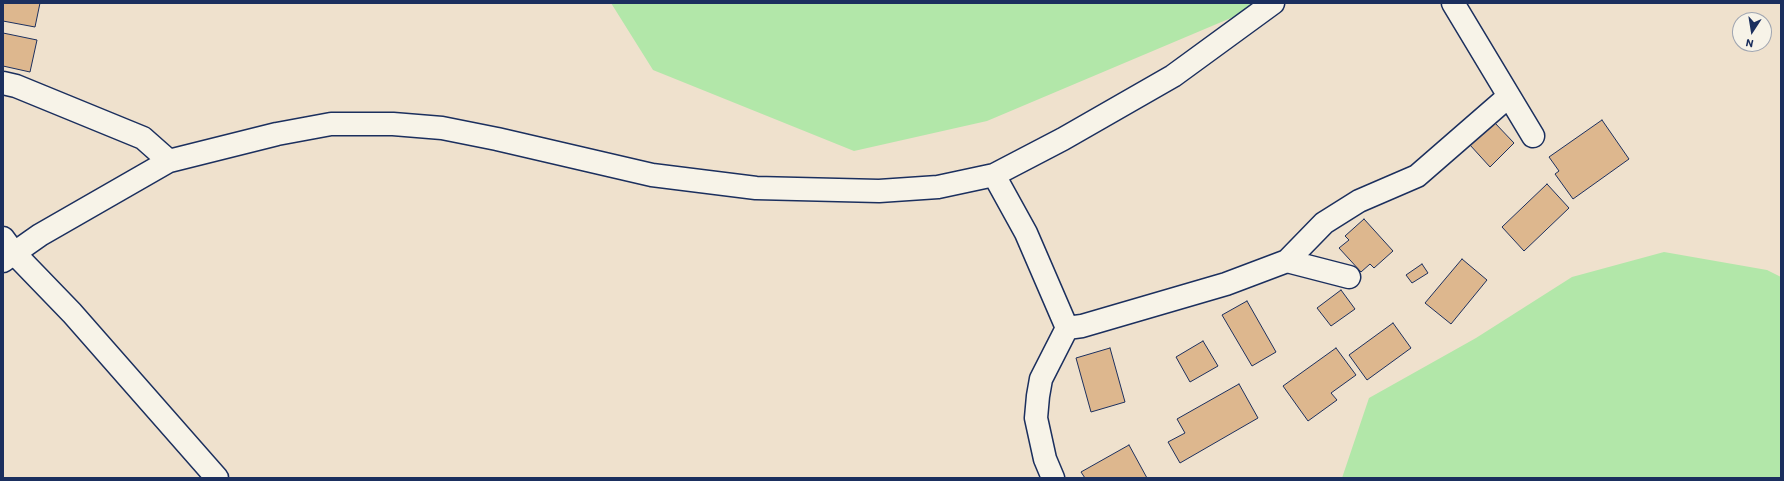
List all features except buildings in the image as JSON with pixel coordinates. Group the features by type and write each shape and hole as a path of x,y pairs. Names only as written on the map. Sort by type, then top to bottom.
{"street":[{"path":"217,478 72,313 7,251 40,236 169,161 277,134 331,124 393,124 442,128 497,138 652,176 756,188 879,192 938,186 994,175 1064,139 1173,76 1273,3"},
{"path":"1453,3 1533,136"},
{"path":"3,83 16,86 143,138 169,161"},
{"path":"1067,328 1082,326 1226,284 1287,261 1324,223 1359,201 1417,176 1509,96"},
{"path":"994,175 1026,233 1067,328 1041,380 1038,396 1036,418 1045,459 1053,478"},
{"path":"1287,261 1349,277"}],"green space":[{"path":"611,3 1256,3 1238,15 987,121 854,151 653,70"},
{"path":"1664,252 1767,270 1781,277 1781,478 1342,478 1369,398 1476,338 1572,277"}]}
